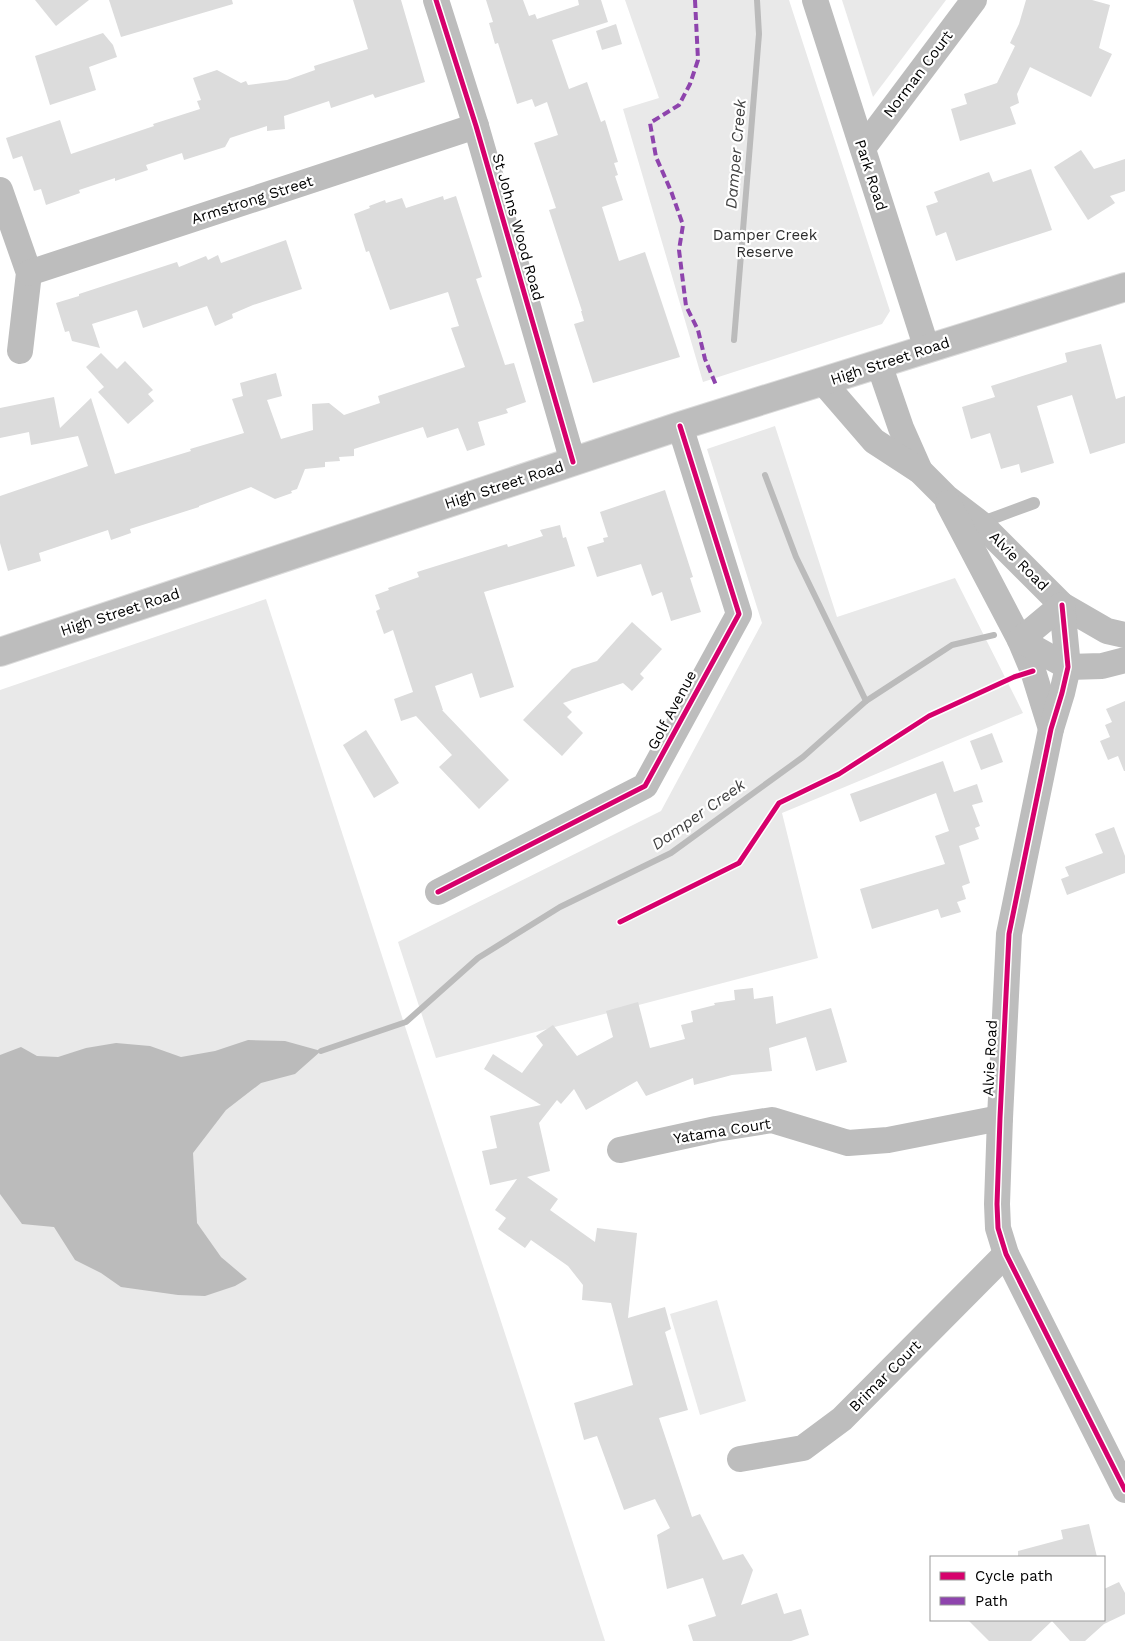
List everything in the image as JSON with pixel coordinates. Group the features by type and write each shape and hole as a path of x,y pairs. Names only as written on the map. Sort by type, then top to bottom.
{"main road":[{"name":"High Street Road","path":"0,652 680,426 1125,287"}],"street":[{"name":"St Johns Wood Road","path":"436,0 476,126 573,462"},
{"name":"Park Road","path":"815,0 927,349"},
{"name":"Norman Court","path":"863,148 974,0"},
{"name":"Armstrong Street","path":"29,273 476,126"},
{"path":"0,190 29,273 20,351"},
{"name":"Alvie Road","path":"879,364 901,428 920,472"},
{"name":"Alvie Road","path":"823,382 874,441 920,472 946,497 980,523 1062,605 1068,667 1051,729 1009,934 1000,1118 998,1228 1006,1254 1125,1490"},
{"name":"Golf Avenue","path":"438,892 645,786 739,614 680,426"},
{"name":"Alvie Road","path":"946,497 1020,640 1033,671 1051,729"},
{"path":"1125,635 1107,631 1062,605 1020,640 1068,667 1102,666 1125,660"},
{"name":"Yatama Court","path":"620,1150 716,1129 772,1120 848,1142 888,1140 1000,1118"},
{"name":"Brimar Court","path":"740,1459 803,1448 842,1419 1006,1254"}],"lane":[{"path":"980,523 1034,503"}],"path":[{"path":"620,922 739,863 779,803 839,774 929,716 1014,677 1033,671"}],"green space":[{"name":"Damper Creek Reserve","path":"625,0 789,0 890,311 882,324 703,382 623,109 659,98"},
{"path":"842,0 946,0 873,97"},
{"path":"775,426 837,617 955,578 1023,713 782,813 818,958 436,1058 398,942 661,811 762,623 707,449"},
{"path":"266,599 605,1641 0,1641 0,690"},
{"path":"717,1300 746,1401 700,1415 670,1314"}],"shaded area":[{"path":"248,1040 285,1041 321,1051 295,1074 261,1083 226,1110 193,1153 197,1223 221,1257 247,1279 235,1286 205,1296 178,1295 121,1287 101,1273 75,1260 54,1227 22,1224 0,1194 0,1055 21,1047 37,1056 58,1057 86,1048 116,1043 150,1046 181,1057 215,1051"}],"building":[{"path":"35,0 89,0 56,26"},
{"path":"109,0 232,0 233,4 121,37"},
{"path":"353,0 401,0 425,82 375,98 373,94 331,108 329,101 284,116 285,129 267,131 267,126 230,138 225,147 184,160 182,153 146,165 148,170 115,181 115,178 79,190 80,193 46,205 41,189 34,191 22,156 13,159 6,138 60,120 71,154 200,109 197,101 201,100 193,78 217,70 241,83 246,81 248,85 287,80 315,70 314,66 368,49"},
{"path":"486,0 523,0 529,16 535,14 537,19 579,5 578,0 601,0 608,22 552,40 569,89 587,82 601,122 605,120 618,162 614,163 618,175 615,176 623,200 602,207 619,261 645,252 680,357 593,383 574,324 584,321 582,311 549,210 556,208 534,143 558,135 547,102 535,107 532,99 517,104 498,43 495,44 489,23 493,22"},
{"path":"1026,0 1092,0 1110,5 1099,48 1112,54 1091,97 1030,67 1017,94 1019,103 1010,107 1016,124 960,141 951,109 967,104 964,94 997,83 1015,46 1010,43 1019,24"},
{"path":"616,24 622,44 602,50 596,31"},
{"path":"103,33 113,45 117,57 89,67 96,90 50,105 35,56"},
{"path":"1081,150 1094,169 1125,159 1125,191 1110,196 1115,203 1088,220 1054,167"},
{"path":"1031,169 1052,230 956,261 946,232 936,236 926,206 938,202 934,192 989,172 993,182"},
{"path":"443,196 444,200 456,196 482,277 476,279 505,365 514,363 526,402 506,409 508,413 478,422 485,445 467,451 458,428 427,438 423,427 354,449 354,456 339,457 340,461 325,462 325,467 305,469 297,489 291,491 292,493 275,499 251,487 199,507 130,529 131,533 111,540 108,530 39,553 41,561 8,571 0,543 0,496 88,466 78,436 31,445 29,432 0,438 0,408 54,397 60,428 91,398 115,474 244,433 232,399 243,396 240,383 276,373 282,396 267,400 281,439 313,430 312,404 329,403 344,415 380,403 378,396 465,367 451,328 459,326 448,292 390,310 369,251 366,252 354,214 385,200 386,203 402,198 406,208"},
{"path":"286,240 302,289 253,305 232,314 233,318 215,326 207,306 143,328 137,310 92,324 100,348 72,341 69,331 65,332 56,303 177,262 179,267 206,256 208,260 218,255 221,263"},
{"path":"1101,344 1116,399 1125,396 1125,443 1090,454 1072,395 1037,406 1054,463 1021,473 1019,464 1001,469 990,433 971,439 962,407 995,397 991,386 1067,362 1065,353"},
{"path":"101,353 117,369 125,361 153,390 148,394 154,401 128,424 98,392 104,387 86,367"},
{"path":"665,490 693,577 690,578 701,612 671,621 662,592 652,596 641,564 597,577 587,547 604,542 603,538 608,537 600,512"},
{"path":"560,525 563,538 566,537 575,566 484,592 514,687 480,698 472,673 435,686 442,710 509,780 479,809 439,767 452,755 416,716 401,721 394,699 413,692 393,630 384,634 376,611 380,609 375,595 389,590 388,588 419,577 417,572 507,544 508,547 543,536 540,530"},
{"path":"632,622 662,649 640,674 644,678 632,691 623,683 563,703 572,712 567,717 583,733 562,756 523,720 572,669 597,661"},
{"path":"1125,701 1124,771 1118,756 1108,760 1100,741 1110,737 1105,725 1112,722 1106,709"},
{"path":"366,730 399,783 374,798 343,745"},
{"path":"992,733 1003,762 981,770 970,741"},
{"path":"943,761 954,792 977,784 983,802 972,805 980,826 975,828 979,839 959,846 970,883 962,886 966,899 957,902 961,912 941,918 938,909 872,929 860,889 945,864 935,836 949,831 936,793 860,822 850,794"},
{"path":"1114,827 1125,856 1125,873 1067,895 1061,879 1069,876 1065,867 1103,853 1095,834"},
{"path":"753,988 754,999 773,996 776,1024 831,1008 847,1062 816,1071 806,1037 769,1048 772,1071 732,1075 694,1085 693,1078 646,1096 637,1081 586,1110 574,1089 561,1104 557,1100 539,1123 550,1171 527,1177 558,1199 550,1210 595,1242 597,1228 637,1233 628,1318 665,1307 671,1329 665,1332 688,1410 659,1418 692,1517 700,1514 723,1560 743,1554 753,1570 741,1605 777,1593 784,1614 801,1609 809,1635 791,1641 693,1641 688,1625 716,1616 703,1578 667,1589 657,1535 670,1528 655,1499 624,1510 597,1436 584,1440 574,1403 633,1385 611,1303 582,1300 583,1285 568,1266 531,1240 525,1248 498,1229 506,1218 495,1210 517,1179 490,1185 482,1151 497,1148 490,1116 541,1105 484,1069 493,1054 522,1073 543,1045 536,1036 553,1025 577,1056 613,1037 606,1011 638,1002 650,1048 685,1039 681,1025 693,1022 691,1011 715,1005 714,1003 735,1000 734,990"},
{"path":"1089,1524 1097,1556 1018,1556 1018,1551 1063,1539 1061,1530"},
{"path":"1119,1582 1125,1593 1125,1614 1104,1624 1085,1641 1070,1641 1052,1621 1105,1621 1105,1589"},
{"path":"969,1621 1052,1621 1031,1641 989,1641"}],"waterway":[{"name":"Damper Creek","path":"734,340 759,34 757,0"},
{"name":"Damper Creek","path":"321,1051 406,1022 478,958 560,907 671,853 803,757 866,701 796,557 765,475"},
{"path":"866,701 952,645 994,635"}],"marked path":[{"path":"695,0 698,60 690,84 679,105 650,123 656,157 683,225 679,250 686,306 698,330 705,359 716,385"}],"cycle path":[{"path":"436,0 476,126 573,462"},
{"path":"438,892 645,786 739,614 680,426"},
{"path":"1062,605 1068,667 1051,729 1009,934 1000,1118 998,1228 1006,1254 1125,1490"},
{"path":"620,922 739,863 779,803 839,774 929,716 1014,677 1033,671"}]}
